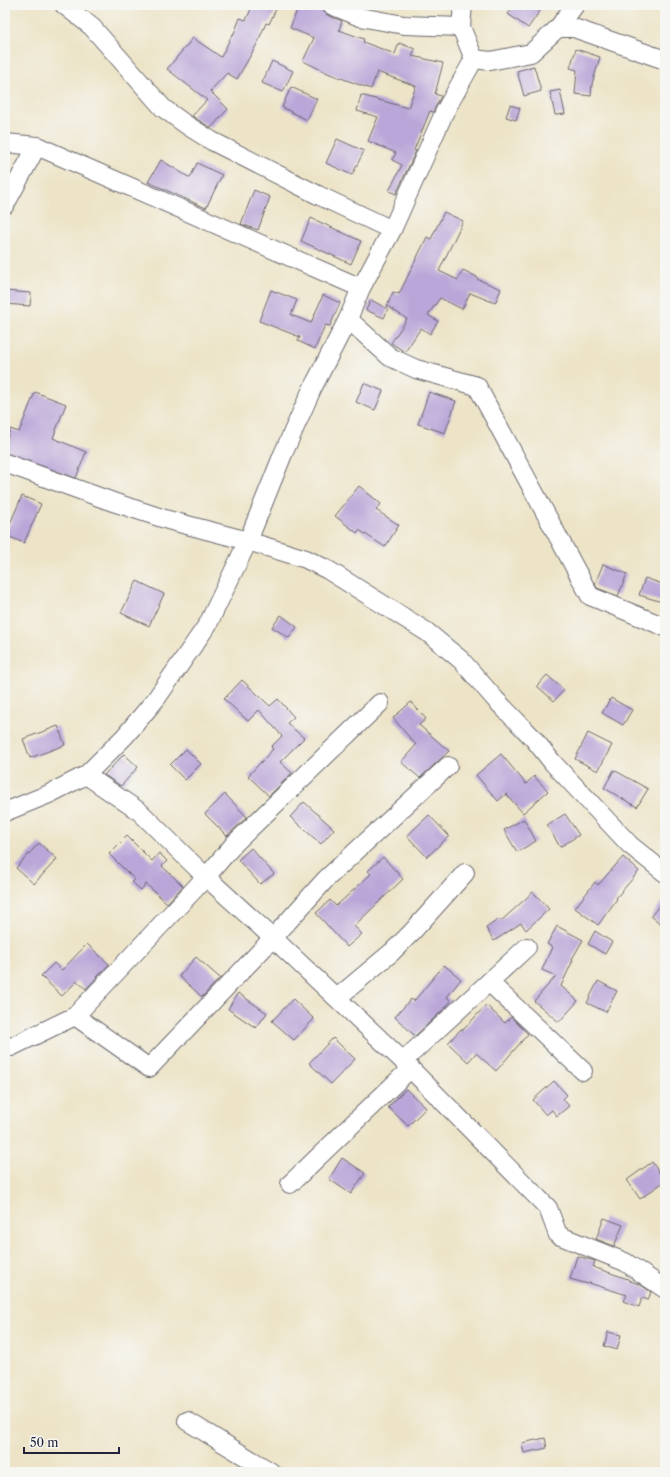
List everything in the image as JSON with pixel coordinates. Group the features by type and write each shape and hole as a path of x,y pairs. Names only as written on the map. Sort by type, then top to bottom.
{"street":[{"path":"64,5 92,27 163,108 188,126 212,141 311,192 369,221 392,230"},
{"path":"331,5 360,17 404,25 461,27"},
{"path":"463,5 461,27 474,59"},
{"path":"474,59 490,61 531,53 558,28 575,5"},
{"path":"558,28 574,28 665,60"},
{"path":"5,812 49,794 86,775 125,736 156,699 208,624 248,541 292,432 312,389 348,318 361,288 392,230 445,111 474,59"},
{"path":"5,143 37,146 361,288"},
{"path":"5,205 37,146"},
{"path":"348,318 390,357 416,369 477,386 590,596 665,627"},
{"path":"5,463 147,514 248,541 306,559 328,570 427,632 461,660 533,738 553,763 630,845 665,873"},
{"path":"11,1048 76,1016 206,877 235,843 380,703"},
{"path":"76,1016 149,1068 273,938 326,879 448,766"},
{"path":"86,775 140,812 206,877 337,998 406,1065 548,1208 558,1235 625,1262 665,1289"},
{"path":"337,998 392,952 465,874"},
{"path":"290,1184 489,982 527,947"},
{"path":"489,982 583,1071"},
{"path":"187,1422 271,1472"}],"building":[{"path":"253,5 278,5 269,24 266,23 257,44 237,79 227,73 210,91 228,109 211,128 192,116 207,100 167,69 193,38 221,57 232,35 233,36 240,18 246,20"},
{"path":"299,5 313,5 321,8 327,15 342,21 339,30 364,39 363,42 395,54 399,43 415,49 412,56 443,63 435,94 441,96 433,112 430,111 414,150 416,151 396,194 389,191 402,165 392,160 396,153 368,141 378,117 357,111 361,95 408,108 416,86 377,72 371,89 330,74 303,61 314,38 290,28"},
{"path":"514,5 544,5 528,28 508,14"},
{"path":"576,49 600,57 592,84 591,96 575,94 577,70 570,68"},
{"path":"272,61 293,71 283,92 262,83"},
{"path":"534,66 541,91 524,96 517,71"},
{"path":"291,87 317,99 307,120 282,107"},
{"path":"560,90 565,114 555,115 550,92"},
{"path":"510,105 520,108 516,120 506,117"},
{"path":"337,139 364,151 352,175 326,163"},
{"path":"161,160 190,178 197,163 222,175 206,208 148,182"},
{"path":"254,190 270,197 258,230 241,224"},
{"path":"444,212 463,221 439,271 458,280 463,270 477,277 477,279 501,289 495,303 470,293 462,309 440,298 428,315 438,321 430,334 421,328 405,352 391,343 407,319 387,306 393,292 399,294 427,237 431,239"},
{"path":"311,218 361,241 351,264 301,241"},
{"path":"271,290 297,300 291,315 311,323 323,295 340,303 330,326 325,325 315,349 298,341 300,337 259,321"},
{"path":"5,291 31,293 30,306 5,304"},
{"path":"371,300 388,309 384,318 366,310"},
{"path":"364,383 383,391 375,410 356,402"},
{"path":"35,392 66,404 53,438 86,452 76,478 5,453 5,445 10,429 19,432"},
{"path":"429,392 456,401 445,433 418,424"},
{"path":"359,486 381,504 376,510 399,525 385,547 359,530 357,533 335,516"},
{"path":"22,496 41,504 24,543 5,535"},
{"path":"603,564 627,574 618,596 597,588 595,584"},
{"path":"645,578 665,585 665,593 662,602 639,595"},
{"path":"137,581 164,594 149,626 121,613"},
{"path":"281,615 297,627 289,638 272,627"},
{"path":"547,675 564,690 554,701 537,686"},
{"path":"242,680 270,706 278,699 294,717 287,723 304,738 280,762 292,773 269,796 248,776 273,749 271,747 282,736 259,710 248,721 224,699"},
{"path":"611,698 632,710 623,725 602,713"},
{"path":"411,702 426,719 419,725 449,751 420,778 401,762 416,745 393,718"},
{"path":"58,726 65,745 30,758 23,739"},
{"path":"588,733 612,745 598,771 575,759"},
{"path":"186,749 201,764 185,780 170,765"},
{"path":"124,754 138,767 121,786 104,775"},
{"path":"501,754 526,784 534,776 548,791 523,813 506,794 498,801 476,775"},
{"path":"614,770 648,789 637,807 604,788"},
{"path":"225,794 247,817 227,836 205,814"},
{"path":"304,802 334,829 321,844 290,817"},
{"path":"565,814 579,835 560,847 547,825"},
{"path":"429,815 449,836 427,857 407,836"},
{"path":"524,819 536,841 517,852 504,830"},
{"path":"127,836 152,861 159,853 167,861 162,866 183,886 167,903 146,884 141,890 132,882 135,880 109,854"},
{"path":"39,843 57,859 34,884 16,868"},
{"path":"251,848 274,874 260,884 238,860"},
{"path":"383,857 403,879 354,926 362,934 347,947 316,913 330,900 336,906 371,874 368,871"},
{"path":"623,857 639,871 616,898 617,899 598,925 575,908 595,882 598,885"},
{"path":"533,892 549,909 526,930 521,923 494,941 486,928 499,919 501,921"},
{"path":"665,898 665,927 651,916"},
{"path":"557,926 583,940 572,959 573,960 561,986 578,1001 559,1022 534,1001 556,976 542,970 552,947 547,944"},
{"path":"595,931 612,942 605,954 588,944"},
{"path":"87,944 109,964 86,989 77,981 62,996 41,976 54,963 62,970"},
{"path":"196,957 220,978 202,997 179,976"},
{"path":"444,965 461,979 447,997 451,1001 415,1036 395,1017 411,999 414,1001"},
{"path":"598,981 617,991 606,1012 587,1003"},
{"path":"238,993 267,1013 256,1028 228,1009"},
{"path":"293,999 314,1019 294,1040 272,1021"},
{"path":"486,1005 505,1023 511,1017 528,1034 496,1071 476,1053 468,1062 448,1043 461,1029 463,1030"},
{"path":"333,1038 355,1059 331,1084 309,1063"},
{"path":"554,1081 567,1095 563,1099 569,1106 557,1116 552,1110 546,1115 533,1100"},
{"path":"406,1089 426,1108 408,1126 388,1107"},
{"path":"342,1158 365,1173 351,1194 329,1179"},
{"path":"652,1162 665,1181 640,1199 627,1180"},
{"path":"604,1218 623,1225 614,1246 596,1239"},
{"path":"577,1256 595,1261 593,1267 641,1285 651,1292 648,1300 642,1298 639,1307 624,1301 627,1295 589,1283 570,1279"},
{"path":"608,1332 621,1335 617,1350 604,1346"},
{"path":"545,1438 547,1448 524,1453 522,1443"}]}
